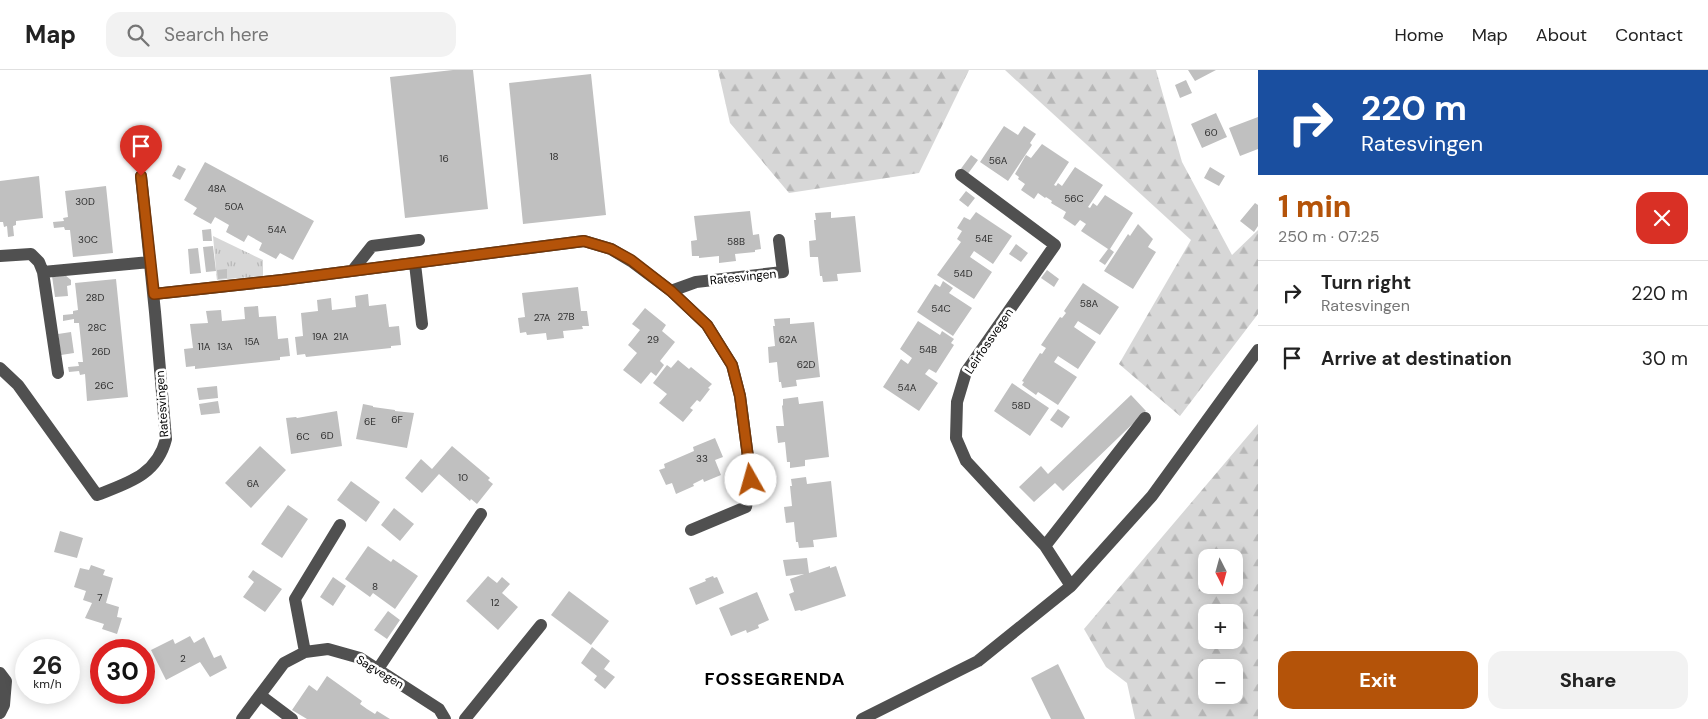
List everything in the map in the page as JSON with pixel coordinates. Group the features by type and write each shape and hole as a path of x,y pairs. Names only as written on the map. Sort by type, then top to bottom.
{"street":[{"name":"Ratesvingen","path":"0,368 18,385 97,495 138,478 156,462 163,452 166,439 154,294 141,176"},
{"name":"Leirfossvegen","path":"961,176 1055,245 966,372 957,402 956,438 966,461 1045,546 1072,586"},
{"path":"353,270 372,246 419,240"},
{"name":"Ratesvingen","path":"671,291 696,282 783,272 779,240"},
{"path":"154,294 415,264 584,241 611,249 631,260 671,291 707,325 732,365 740,396 751,480 746,507 691,530"},
{"path":"0,256 31,254 39,262 43,272 58,373"},
{"path":"43,272 150,262"},
{"path":"415,264 422,324"},
{"path":"862,719 978,661 1072,586 1152,496 1258,350"},
{"path":"1045,546 1145,418"},
{"path":"378,669 481,514"},
{"path":"305,652 295,599 340,525"},
{"path":"465,719 541,625"},
{"name":"Sagvegen","path":"242,719 284,663 305,652 328,649 360,658 439,709 445,719"},
{"path":"0,673 6,681 4,705 0,713"},
{"path":"260,695 292,719"}],"green space":[{"path":"718,70 969,70 919,173 789,193 730,123"},
{"path":"1005,70 1156,70 1182,162 1232,255 1258,230 1258,314 1180,416 1119,364 1191,240"},
{"path":"213,236 263,260 263,276 217,280"},
{"path":"1258,424 1258,719 1135,719 1127,683 1106,667 1084,629"}],"building":[{"path":"453,70 473,70 488,209 405,218 390,77"},
{"path":"1188,70 1216,70 1195,81"},
{"path":"591,74 606,215 523,224 509,83"},
{"path":"1186,80 1192,93 1180,98 1175,85"},
{"path":"1216,113 1227,137 1202,148 1191,124"},
{"path":"1258,117 1258,149 1240,156 1229,128"},
{"path":"1004,126 1018,135 1024,126 1036,134 1030,143 1032,145 1008,181 980,162"},
{"path":"1042,144 1069,162 1054,185 1056,186 1058,183 1062,186 1075,167 1103,185 1088,207 1090,208 1093,203 1097,206 1105,195 1133,213 1110,249 1114,252 1105,265 1099,261 1108,249 1081,231 1086,224 1080,220 1075,226 1063,218 1066,212 1051,203 1052,201 1046,197 1038,193 1034,199 1021,190 1025,184 1015,174 1026,155 1031,158"},
{"path":"971,155 978,160 967,175 960,170"},
{"path":"205,162 314,221 293,260 280,253 276,259 259,250 262,243 248,235 244,242 226,232 229,225 215,217 211,224 193,214 197,208 184,200"},
{"path":"178,165 186,169 180,180 172,176"},
{"path":"1210,167 1225,176 1219,186 1204,178"},
{"path":"39,176 43,218 16,221 16,225 13,226 14,236 8,237 7,226 4,227 3,222 0,222 0,181"},
{"path":"106,186 113,253 73,257 70,230 65,230 64,227 54,228 53,222 64,221 63,218 68,217 65,191"},
{"path":"966,191 975,198 968,207 959,200"},
{"path":"1255,203 1258,205 1258,226 1254,232 1240,221"},
{"path":"750,211 753,235 759,234 761,249 755,250 755,252 735,254 736,261 719,263 719,256 699,258 699,256 692,256 691,241 697,240 694,216"},
{"path":"831,212 831,218 855,216 861,272 837,274 838,281 823,282 822,276 820,276 818,257 810,257 809,241 816,240 815,213"},
{"path":"976,212 1012,236 993,264 974,251 970,257 992,272 974,299 937,275 961,242 957,239 962,231 957,228 964,217 970,220"},
{"path":"1138,224 1153,239 1148,247 1156,252 1133,289 1104,271 1128,234 1130,236"},
{"path":"211,229 212,241 203,241 202,230"},
{"path":"1016,244 1028,253 1021,262 1009,254"},
{"path":"213,246 216,271 206,272 203,247"},
{"path":"198,248 201,273 190,274 188,249"},
{"path":"227,269 227,278 218,279 217,270"},
{"path":"1047,270 1059,279 1054,287 1041,278"},
{"path":"65,275 71,280 71,285 67,286 68,296 55,297 52,276"},
{"path":"116,279 128,397 87,401 85,374 80,375 79,371 69,372 68,367 79,366 78,362 83,362 79,323 74,323 74,319 63,321 63,315 73,314 73,311 78,310 75,283"},
{"path":"943,281 953,288 949,293 972,308 953,336 917,312 935,284 940,287"},
{"path":"1083,283 1119,307 1100,335 1078,321 1074,327 1096,342 1078,369 1058,356 1054,362 1077,377 1058,405 1038,392 1036,395 1022,385 1024,382 1022,381 1040,353 1042,354 1046,348 1041,345 1060,317 1062,318 1066,313 1064,311"},
{"path":"578,287 581,311 587,311 589,326 582,326 583,329 563,331 564,338 547,340 546,333 527,335 526,332 520,333 518,318 525,317 522,293"},
{"path":"368,294 369,306 386,304 389,327 399,326 401,345 391,346 391,348 306,357 305,354 297,355 295,337 303,336 301,313 318,311 317,300 331,298 332,310 356,307 355,296"},
{"path":"258,306 259,317 276,316 278,339 288,338 290,356 280,357 280,360 195,369 195,366 186,367 184,349 193,348 190,324 208,323 206,311 221,310 222,321 245,319 244,307"},
{"path":"645,308 666,325 662,331 675,342 660,361 664,365 656,376 651,372 641,384 623,370 637,353 628,345 640,330 632,324"},
{"path":"790,318 790,324 814,322 820,377 796,380 797,386 782,388 781,382 779,382 777,362 769,363 768,347 775,346 774,319"},
{"path":"918,321 940,335 942,331 954,339 951,343 954,345 936,373 929,369 925,374 938,383 919,411 883,387 901,359 908,364 912,358 900,349"},
{"path":"71,332 74,353 61,355 58,334"},
{"path":"678,360 689,369 691,367 712,384 700,402 697,400 690,408 693,410 683,422 659,403 667,394 653,383 667,365 671,368"},
{"path":"1012,383 1049,408 1030,436 994,411"},
{"path":"217,386 218,398 199,400 197,388"},
{"path":"1131,395 1146,411 1063,491 1055,483 1034,502 1019,487 1041,466 1048,474"},
{"path":"798,397 799,404 823,401 829,457 805,460 805,466 790,468 790,462 787,462 785,442 778,443 776,426 784,426 783,399"},
{"path":"218,401 220,413 201,415 199,404"},
{"path":"363,404 414,413 407,448 356,439"},
{"path":"1058,409 1070,417 1062,428 1050,420"},
{"path":"337,411 342,446 291,454 286,418"},
{"path":"715,438 723,457 715,460 721,475 704,482 703,479 693,484 694,486 676,494 672,483 666,485 659,470 665,468 664,464 694,451 693,447"},
{"path":"260,446 286,470 251,508 225,483"},
{"path":"452,446 490,478 488,480 493,484 477,504 471,499 470,501 439,474 422,493 405,478 421,459 432,469"},
{"path":"806,477 807,484 831,481 837,537 813,540 814,547 799,548 798,542 796,542 794,522 786,523 784,507 792,506 791,479"},
{"path":"351,481 380,502 366,522 337,500"},
{"path":"288,505 308,519 282,558 261,544"},
{"path":"394,508 414,524 400,541 381,525"},
{"path":"60,531 83,538 77,558 54,552"},
{"path":"368,546 391,562 393,559 418,576 395,609 373,593 370,597 345,579"},
{"path":"807,558 809,573 830,566 830,568 836,566 846,596 801,611 795,611 789,594 794,592 790,579 804,574 786,576 783,560"},
{"path":"91,565 105,570 103,575 113,578 106,603 119,607 117,617 122,618 117,634 102,629 104,624 85,618 92,603 83,600 86,591 74,587 80,568 89,570"},
{"path":"253,570 282,589 265,612 243,597 254,582 248,577"},
{"path":"488,576 497,583 502,577 510,584 502,593 518,607 498,630 466,601"},
{"path":"713,576 714,578 717,577 724,593 696,605 689,588"},
{"path":"333,577 346,586 333,606 320,597"},
{"path":"569,591 609,621 591,645 551,615"},
{"path":"757,592 769,620 758,625 759,628 747,633 746,630 731,636 719,608"},
{"path":"388,611 400,620 387,639 374,630"},
{"path":"190,636 194,643 204,637 214,658 221,655 227,668 210,677 200,662 166,680 155,658 155,648 173,639 175,644"},
{"path":"592,647 610,661 604,669 615,677 605,689 594,680 597,676 581,663"},
{"path":"1058,664 1085,719 1051,719 1031,678"},
{"path":"327,676 362,701 360,704 367,709 375,714 377,711 390,719 307,719 292,710 309,685 317,691"}],"district":[{"name":"FOSSEGRENDA","path":"775,679"}],"route":[{"path":"141,176 154,294 415,264 584,241 611,249 631,260 671,291 707,325 732,365 740,396 751,480"}]}
